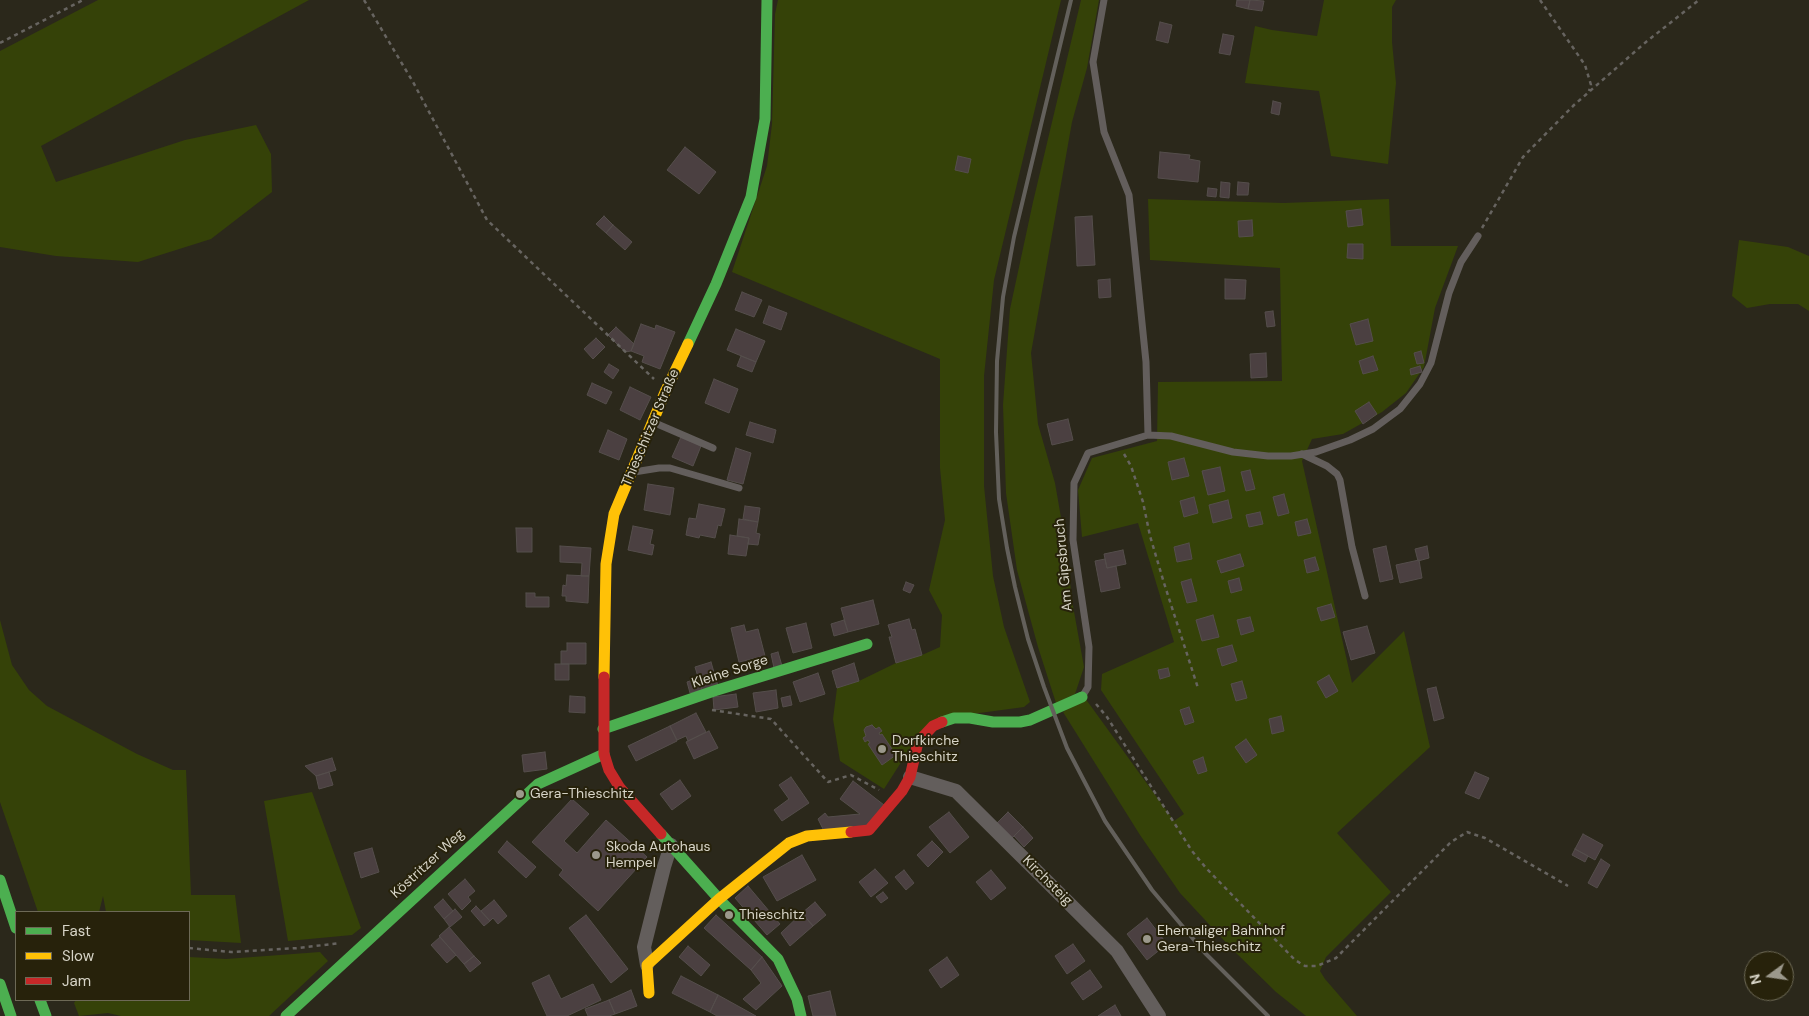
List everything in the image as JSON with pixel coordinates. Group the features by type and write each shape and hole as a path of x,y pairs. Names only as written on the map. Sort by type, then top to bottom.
{"main road":[{"name":"Thieschitzer Straße","path":"767,0 764,119 751,197 716,284 666,390 614,514 606,564 603,729 604,754 609,770 620,788 719,899 778,959 797,999 801,1016"},
{"name":"Kleine Sorge","path":"603,729 676,706 714,691 867,644"},
{"path":"649,992 647,965 719,899 789,844 807,836 869,830 892,800 902,791 910,777 918,742 933,726 954,718 1014,723 1030,720 1083,695"},
{"name":"Köstritzer Weg","path":"286,1016 538,784 604,754"},
{"path":"0,880 15,925"},
{"path":"0,984 11,1016"},
{"path":"40,1001 46,1016"}],"street":[{"name":"Kirchsteig","path":"910,777 956,790 1117,951 1160,1016"},
{"path":"647,965 644,947 671,845"}],"lane":[{"path":"1104,0 1093,62 1104,132 1129,195 1146,362 1148,435"},
{"name":"Am Gipsbruch","path":"1083,695 1088,687 1089,647 1073,540 1074,483 1088,453 1148,435 1172,436 1242,453 1268,456 1301,454 1316,452 1350,440 1373,429 1400,409 1420,384 1431,363 1449,294 1462,262 1478,236"},
{"path":"652,422 713,448"},
{"path":"1301,454 1327,466 1340,480 1352,547 1365,596"},
{"path":"632,472 670,468 739,488"}],"path":[{"path":"0,43 83,0"},
{"path":"364,0 413,82 487,220 619,348 666,390"},
{"path":"1540,0 1585,65 1591,85 1589,92"},
{"path":"1478,236 1523,157 1574,105 1646,42 1699,0"},
{"path":"1118,444 1132,466 1144,502 1153,545 1198,688"},
{"path":"1083,695 1089,696 1106,717 1192,851 1206,868 1295,960 1305,966 1318,966 1336,958 1451,842 1467,832 1485,838 1568,886"},
{"path":"711,710 771,719 828,782 851,775 882,791 902,791"},
{"path":"190,948 231,952 343,943"}],"green space":[{"path":"98,0 309,0 41,146 56,182 185,140 256,125 271,154 272,192 211,239 138,262 56,256 0,247 0,51"},
{"path":"778,0 1061,0 994,280 984,376 984,486 993,576 1004,627 1030,702 1024,707 950,717 916,739 884,789 840,761 833,719 837,688 859,681 896,663 940,647 942,615 929,590 945,520 940,468 940,359 732,272 767,166 772,124 775,14"},
{"path":"1081,0 1099,0 1087,68 1072,122 1031,353 1038,424 1055,483 1084,667 1075,694 1056,703 1038,647 1017,570 1006,493 1003,405 1010,309 1033,202"},
{"path":"1324,0 1396,0 1392,7 1392,42 1396,83 1388,164 1331,156 1319,91 1245,83 1255,26 1317,36"},
{"path":"1148,199 1284,203 1389,199 1391,246 1458,246 1435,308 1424,367 1406,393 1382,412 1343,434 1312,439 1302,461 1352,683 1404,631 1430,747 1337,833 1391,892 1326,957 1320,971 1357,1016 1306,1016 1276,992 1232,949 1180,893 1140,835 1063,712 1085,698 1174,821 1184,814 1101,690 1102,674 1174,642 1138,523 1082,537 1078,490 1092,458 1157,441 1158,382 1282,381 1280,268 1150,260"},
{"path":"1739,240 1788,247 1809,256 1809,311 1798,304 1770,304 1747,308 1732,296"},
{"path":"0,620 12,665 29,690 47,706 137,754 173,770 186,770 191,895 235,895 241,943 190,940 190,911 106,911 103,896 99,911 38,911 0,802"},
{"path":"312,792 361,928 352,935 288,941 264,801"},
{"path":"320,952 328,961 269,1016 121,1016 108,1013 79,1016 74,1003 75,1001 190,1001 190,957 226,959"}],"building":[{"path":"1237,0 1250,0 1248,9 1236,6"},
{"path":"1250,0 1264,1 1262,11 1248,9"},
{"path":"1160,22 1172,25 1168,43 1156,40"},
{"path":"1223,34 1234,36 1230,55 1219,53"},
{"path":"1273,101 1281,103 1279,115 1271,113"},
{"path":"685,147 716,172 699,194 667,170"},
{"path":"1160,152 1190,155 1189,159 1200,161 1198,182 1158,178"},
{"path":"958,156 971,159 968,173 955,170"},
{"path":"1221,182 1230,183 1229,198 1220,197"},
{"path":"1238,182 1249,183 1248,195 1237,195"},
{"path":"1208,188 1217,189 1216,197 1207,196"},
{"path":"1361,209 1363,225 1348,227 1346,211"},
{"path":"604,216 613,225 606,233 596,224"},
{"path":"1092,216 1095,265 1077,266 1075,217"},
{"path":"1252,220 1253,236 1239,237 1238,221"},
{"path":"613,225 632,242 625,250 606,233"},
{"path":"1348,244 1363,244 1363,259 1347,258"},
{"path":"1110,279 1111,297 1099,298 1098,280"},
{"path":"1225,279 1246,280 1245,299 1225,299"},
{"path":"742,292 762,300 754,317 735,310"},
{"path":"769,306 787,313 781,330 763,323"},
{"path":"1273,311 1275,326 1267,327 1265,312"},
{"path":"1368,319 1373,341 1356,345 1350,324"},
{"path":"641,324 655,329 656,325 675,332 660,369 642,362 644,356 631,351"},
{"path":"616,327 634,344 631,351 625,352 608,335"},
{"path":"736,329 765,341 756,362 727,350"},
{"path":"596,338 605,347 593,359 584,349"},
{"path":"1421,351 1424,363 1417,364 1414,353"},
{"path":"1266,353 1267,377 1251,378 1250,354"},
{"path":"741,356 756,362 752,372 737,366"},
{"path":"1373,356 1378,370 1363,374 1359,361"},
{"path":"609,364 619,370 613,379 604,372"},
{"path":"1420,366 1422,372 1411,375 1410,369"},
{"path":"714,379 738,389 729,413 705,403"},
{"path":"592,383 612,392 606,404 587,395"},
{"path":"630,387 651,397 640,420 620,410"},
{"path":"1369,402 1377,414 1363,424 1355,411"},
{"path":"1068,419 1073,440 1052,445 1047,424"},
{"path":"750,422 776,430 773,443 746,435"},
{"path":"608,430 627,439 619,460 599,452"},
{"path":"681,437 701,446 693,466 672,457"},
{"path":"736,448 751,453 743,484 727,480"},
{"path":"1184,458 1189,476 1172,480 1168,462"},
{"path":"1220,467 1225,491 1208,495 1202,471"},
{"path":"1250,470 1255,489 1246,491 1241,472"},
{"path":"648,484 674,488 670,515 644,510"},
{"path":"1284,494 1289,513 1278,516 1273,497"},
{"path":"1194,497 1198,513 1184,517 1180,501"},
{"path":"1228,500 1232,518 1213,523 1209,505"},
{"path":"699,504 725,509 721,526 718,525 715,538 700,535 699,538 686,535 689,518 696,519"},
{"path":"745,506 760,508 758,522 743,519"},
{"path":"1260,512 1263,524 1249,527 1246,515"},
{"path":"739,519 758,522 756,533 760,534 758,545 748,544 749,538 737,536"},
{"path":"1307,519 1311,533 1298,536 1295,522"},
{"path":"633,526 653,530 650,544 654,545 652,555 628,550"},
{"path":"516,528 532,528 532,552 517,552"},
{"path":"730,535 749,538 746,556 728,554"},
{"path":"1189,543 1192,559 1177,562 1174,547"},
{"path":"560,546 591,548 589,576 581,576 582,563 560,562"},
{"path":"1386,546 1393,579 1380,582 1373,549"},
{"path":"1427,546 1429,558 1418,561 1415,549"},
{"path":"1123,550 1126,564 1107,568 1104,554"},
{"path":"1240,554 1244,566 1221,573 1217,561"},
{"path":"1315,557 1319,570 1307,573 1304,560"},
{"path":"1105,559 1107,568 1116,566 1120,588 1101,592 1095,561"},
{"path":"1419,560 1422,578 1400,583 1396,565"},
{"path":"567,575 589,576 588,603 566,601 566,596 562,596 563,585 566,586"},
{"path":"1239,578 1242,590 1231,593 1228,581"},
{"path":"1191,579 1197,601 1187,603 1181,582"},
{"path":"906,582 914,585 910,593 903,590"},
{"path":"526,593 535,593 535,597 549,597 549,607 526,607"},
{"path":"873,600 879,624 848,632 841,608"},
{"path":"1331,604 1335,617 1321,621 1317,608"},
{"path":"1213,615 1219,637 1202,641 1196,620"},
{"path":"1250,617 1254,631 1241,635 1237,620"},
{"path":"909,619 912,630 915,629 922,655 896,663 888,625"},
{"path":"844,620 848,632 834,636 831,624"},
{"path":"806,623 812,648 793,653 786,628"},
{"path":"744,625 746,632 758,629 765,656 739,662 731,628"},
{"path":"1367,626 1375,653 1351,660 1343,632"},
{"path":"567,643 586,643 586,664 561,664 561,651 567,651"},
{"path":"1232,645 1237,661 1222,666 1217,649"},
{"path":"778,652 782,666 774,668 771,654"},
{"path":"711,662 718,686 702,690 695,667"},
{"path":"854,663 859,681 837,688 832,671"},
{"path":"555,664 569,664 569,680 555,680"},
{"path":"1168,668 1170,676 1160,679 1158,670"},
{"path":"818,673 825,694 800,702 793,682"},
{"path":"1329,675 1338,691 1326,698 1317,682"},
{"path":"698,678 702,690 690,693 687,682"},
{"path":"1242,681 1247,698 1236,701 1231,684"},
{"path":"1436,687 1444,718 1434,721 1427,689"},
{"path":"776,690 778,708 756,712 753,693"},
{"path":"736,694 738,707 714,710 713,697"},
{"path":"570,696 585,697 585,713 569,712"},
{"path":"790,696 792,705 783,707 781,698"},
{"path":"1189,707 1194,722 1185,725 1180,710"},
{"path":"696,713 706,732 688,741 686,736 677,740 670,726"},
{"path":"1281,716 1284,731 1272,734 1269,719"},
{"name":"Dorfkirche Thieschitz","path":"872,725 876,729 879,727 882,731 879,733 880,735 882,734 896,755 882,765 868,744 870,743 868,740 865,742 863,738 866,736 864,730 866,727"},
{"path":"670,726 677,741 636,761 628,746"},
{"path":"709,731 718,748 694,759 686,742"},
{"path":"1246,739 1257,755 1246,763 1235,747"},
{"path":"545,752 547,769 524,772 522,755"},
{"path":"1203,757 1207,771 1198,774 1193,761"},
{"path":"332,758 336,770 316,776 305,766"},
{"path":"329,772 333,785 319,789 316,776"},
{"path":"1475,772 1489,778 1479,799 1465,793"},
{"path":"791,777 809,803 782,821 774,810 789,799 779,785"},
{"path":"680,780 691,796 672,810 660,794"},
{"path":"853,781 884,805 866,827 824,831 818,819 825,813 828,817 860,814 840,799"},
{"name":"Skoda Autohaus Hempel","path":"572,799 589,814 564,841 577,853 606,820 647,857 598,911 559,875 563,870 532,842"},
{"path":"949,812 969,837 950,853 929,827"},
{"path":"1008,812 1023,827 1011,839 996,824"},
{"path":"1023,827 1033,838 1024,847 1014,836"},
{"path":"1583,834 1603,845 1595,860 1575,849"},
{"path":"507,841 536,867 526,878 498,852"},
{"path":"932,841 943,852 928,867 917,855"},
{"path":"372,848 379,872 361,878 354,853"},
{"path":"1575,849 1588,856 1585,862 1572,855"},
{"path":"802,855 816,880 777,901 763,877"},
{"path":"1601,859 1610,865 1597,888 1588,883"},
{"path":"875,869 888,883 871,897 859,882"},
{"path":"904,870 914,883 906,890 895,877"},
{"path":"991,870 1006,888 991,900 976,882"},
{"path":"465,879 475,891 468,897 471,901 462,910 448,894"},
{"path":"748,886 780,924 767,935 735,898"},
{"path":"883,892 888,898 881,903 876,897"},
{"path":"443,899 453,911 444,919 434,907"},
{"path":"494,900 507,916 498,924 493,918 490,921 481,911"},
{"path":"815,902 826,915 813,926 802,913"},
{"path":"476,906 490,921 484,926 471,911"},
{"path":"455,909 462,917 450,927 444,919"},
{"path":"802,913 813,926 790,946 781,933"},
{"path":"586,915 628,969 611,983 569,928"},
{"path":"716,915 762,957 751,970 704,928"},
{"name":"Ehemaliger Bahnhof Gera-Thieschitz","path":"1147,918 1167,944 1147,960 1127,934"},
{"path":"449,927 474,956 464,964 439,936"},
{"path":"440,937 456,955 447,963 431,945"},
{"path":"1073,944 1085,961 1067,974 1055,956"},
{"path":"688,946 710,965 701,976 679,957"},
{"path":"474,956 481,963 470,972 464,964"},
{"path":"762,957 782,986 756,1010 743,999 761,983 751,970"},
{"path":"947,957 959,975 941,988 929,970"},
{"path":"1090,970 1102,987 1083,1000 1071,983"},
{"path":"549,975 561,999 593,984 601,1000 567,1016 547,1016 532,983"},
{"path":"681,976 718,995 710,1012 672,993"},
{"path":"631,990 637,1006 615,1014 609,1000"},
{"path":"830,991 836,1016 813,1016 808,996"},
{"path":"718,995 756,1016 717,1016 710,1012"},
{"path":"609,1000 615,1014 609,1016 588,1016 585,1009"},
{"path":"1115,1005 1121,1016 1098,1016"}],"railway":[{"path":"1071,0 1014,237 1003,297 997,361 996,432 999,499 1007,548 1028,639 1044,687 1067,748 1105,821 1152,890 1205,953 1268,1016"}],"traffic: fast":[{"path":"688,344 716,284 751,197 765,119 767,0"},
{"path":"603,729 714,691 867,644"},
{"path":"942,722 954,718 970,718 993,722 1020,722 1030,720 1082,697"},
{"path":"286,1016 538,784 604,754"},
{"path":"661,834 719,899 778,959 797,999 801,1016"},
{"path":"0,880 15,925"},
{"path":"0,984 11,1016"},
{"path":"40,1001 46,1016"}],"traffic: slow":[{"path":"604,677 606,564 614,514 666,390 688,344"},
{"path":"649,993 647,965 719,899 789,843 807,836 851,832"}],"traffic: jam":[{"path":"604,677 604,754 609,770 620,788 661,834"},
{"path":"851,832 869,830 902,791 910,777 918,742 933,726 942,722"}],"place":[{"name":"Dorfkirche Thieschitz","path":"882,749"},
{"name":"Gera-Thieschitz","path":"520,794"},
{"name":"Skoda Autohaus Hempel","path":"596,855"},
{"name":"Thieschitz","path":"729,915"},
{"name":"Ehemaliger Bahnhof Gera-Thieschitz","path":"1147,939"}]}
